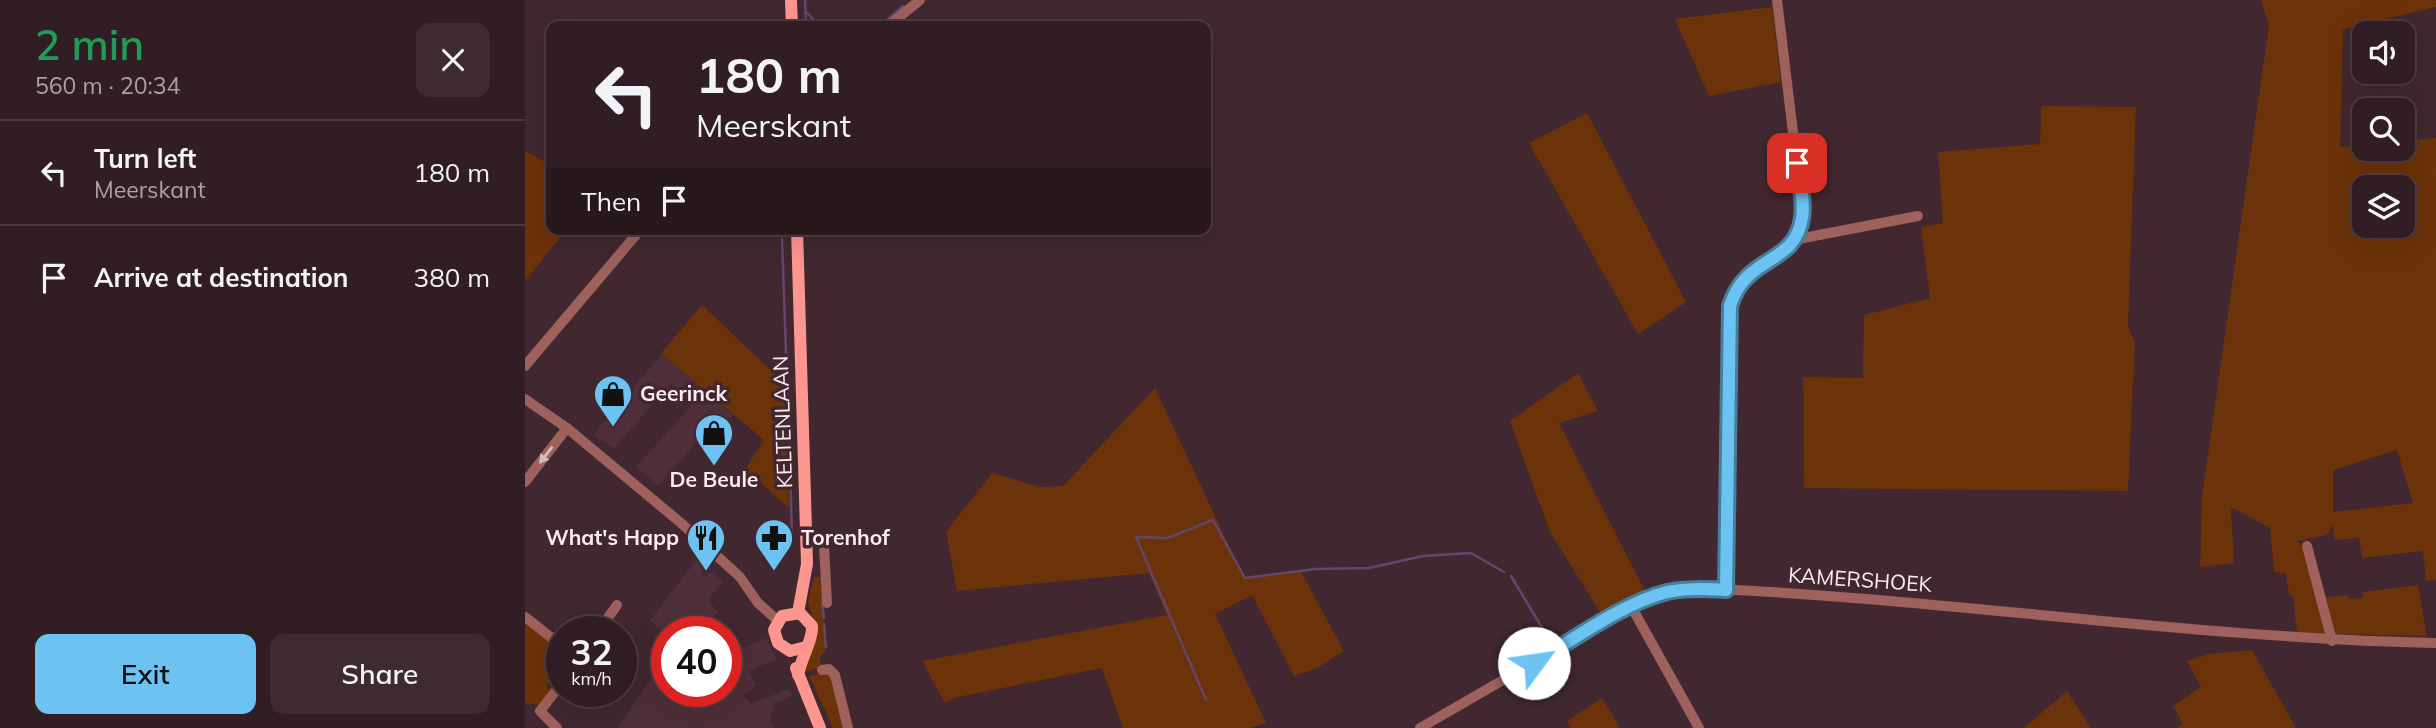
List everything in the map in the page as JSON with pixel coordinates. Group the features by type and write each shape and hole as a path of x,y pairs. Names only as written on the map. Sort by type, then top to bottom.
{"main road":[{"path":"791,0 792,21"},
{"name":"KELTENLAAN","path":"797,235 806,574 798,613"},
{"path":"798,675 806,647 812,637 812,626 807,618 798,613 788,613 777,620 775,638 782,647 790,651 806,647"},
{"path":"790,651 820,728"}],"street":[{"path":"894,21 920,0"},
{"path":"1726,590 1730,306 1741,280 1752,270 1783,252 1793,240 1803,215 1777,0"},
{"path":"1793,240 1918,216"},
{"path":"525,366 636,235"},
{"path":"525,399 568,428 740,577 758,603 777,620"},
{"path":"525,482 568,428"},
{"path":"824,546 827,603"},
{"path":"2307,546 2332,641"},
{"path":"806,574 825,573"},
{"name":"KAMERSHOEK","path":"1420,728 1631,606 1668,592 1695,589 1935,603 2172,628 2332,641 2436,643"},
{"path":"610,616 617,606"},
{"path":"1631,606 1699,728"},
{"path":"525,617 546,633"},
{"path":"822,670 829,669 835,675 848,728"},
{"path":"546,703 540,711 557,728"}],"shaded area":[{"path":"2261,0 2436,0 2436,7 2377,21 2352,21 2352,27 2343,29 2340,147 2352,146 2352,161 2415,161 2415,140 2436,138 2436,580 2426,581 2423,551 2362,558 2359,538 2335,540 2333,524 2327,535 2297,541 2306,550 2328,636 2297,634 2293,596 2289,595 2286,574 2274,571 2270,528 2231,507 2234,563 2200,567 2202,496 2269,25","holes":["2397,450 2413,503 2333,512 2333,470"]},
{"path":"1772,7 1781,82 1709,96 1675,19"},
{"path":"2041,106 2136,107 2128,326 2135,343 2128,491 1804,488 1803,377 1863,378 1864,315 1930,298 1921,227 1943,223 1938,152 2040,144"},
{"path":"1587,113 1686,302 1638,334 1529,143"},
{"path":"525,151 546,162 546,235 562,235 525,281"},
{"path":"702,305 785,384 789,508 745,469 764,440 661,353"},
{"path":"662,354 733,414 713,444 701,437 658,486 636,467 694,403 671,383 614,448 593,435"},
{"path":"1578,373 1598,411 1559,423 1646,593 1602,615 1550,532 1510,421"},
{"path":"1155,388 1244,578 1300,570 1344,651 1317,668 1294,676 1252,595 1215,614 1266,723 1250,728 1123,728 1102,668 953,698 945,703 922,661 1167,615 1149,573 957,591 946,532 992,473 1040,487 1063,486"},
{"path":"698,558 706,566 701,573 706,577 712,571 723,582 708,599 718,613 715,616 653,616"},
{"path":"814,577 820,577 826,650 820,656 821,667 805,672 805,663 818,636 808,602"},
{"path":"2418,585 2427,636 2334,634 2326,597 2347,595 2349,599 2363,598 2363,592"},
{"path":"525,623 546,639 546,697 538,705 525,703"},
{"path":"766,638 776,659 749,671 756,685 743,696 751,704 789,689 792,696 774,704 770,722 774,728 618,728 632,707 637,707 637,700 651,678 651,707 742,707 742,649"},
{"path":"2252,650 2296,728 2177,728 2183,724 2173,706 2201,687 2187,661 2209,654"},
{"path":"831,674 845,728 833,728 809,676"},
{"path":"2067,691 2091,728 2024,728"},
{"path":"1602,698 1620,728 1571,728 1567,721"}],"waterway":[{"path":"805,0 806,21"},
{"path":"886,21 903,6"},
{"path":"806,12 815,21"},
{"path":"782,239 790,463"},
{"path":"790,469 792,535"},
{"path":"1206,700 1136,537 1167,538 1213,520 1245,578 1315,569 1369,568 1423,556 1471,553 1504,572"},
{"path":"1511,576 1550,641"},
{"path":"822,604 824,618"},
{"path":"824,624 826,647"}],"place":[{"name":"Geerinck","path":"613,428"},
{"name":"De Beule","path":"714,467"},
{"name":"What's Happ","path":"706,572"},
{"name":"Torenhof","path":"774,572"}],"route":[{"path":"1534,663 1631,606 1655,596 1695,589 1726,590 1730,306 1741,280 1752,270 1783,252 1799,229 1803,215 1797,163"}]}
